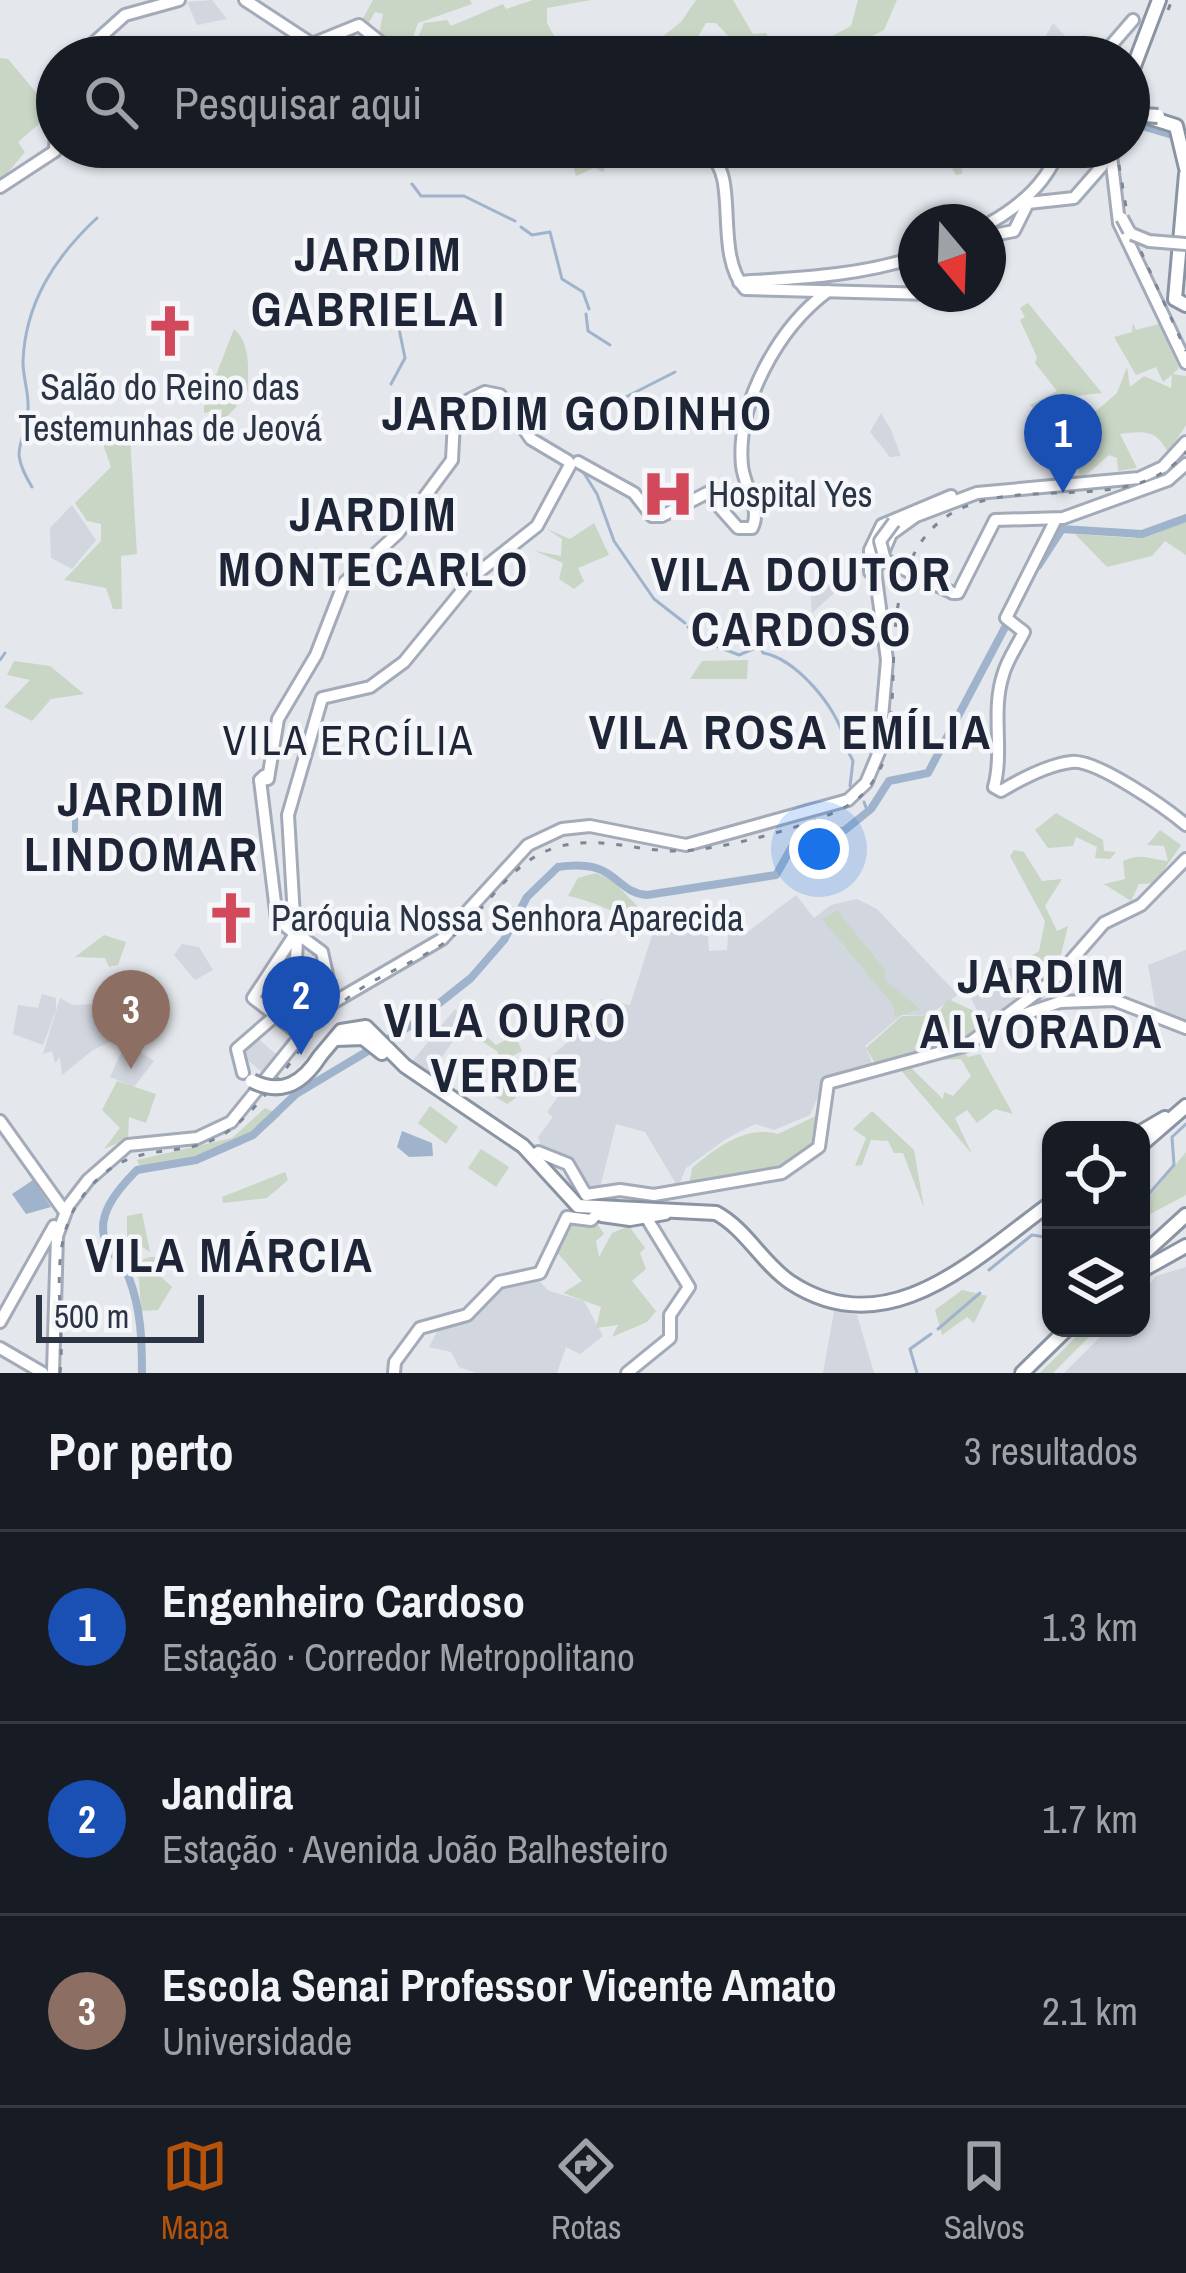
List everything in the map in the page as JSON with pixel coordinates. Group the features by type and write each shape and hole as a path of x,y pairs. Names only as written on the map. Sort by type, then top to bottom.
{"highway":[{"path":"1142,36 1157,0"},
{"path":"1144,36 1157,0"},
{"path":"1150,116 1182,130 1186,171 1181,302"},
{"path":"321,1054 341,1026 356,1025 427,1088 529,1156 572,1207 596,1215 619,1212"},
{"path":"247,1077 270,1088 291,1085 340,1038 377,1044 545,1161 578,1206 647,1217 716,1213 792,1283 834,1301 875,1306 936,1286 1042,1210"},
{"path":"1150,1132 1184,1108"},
{"path":"503,1132 545,1161"},
{"path":"647,1217 709,1215 730,1227 798,1290 831,1304 870,1309 930,1292 1042,1211"},
{"path":"1150,1254 1186,1215"},
{"path":"1150,1256 1186,1225"},
{"path":"1150,1260 1186,1246"},
{"path":"1026,1373 1063,1337"}],"main road":[{"path":"101,36 124,15 179,0"},
{"path":"245,0 298,36"},
{"path":"1120,36 1130,24"},
{"path":"333,36 346,27 363,26 375,36"},
{"path":"0,187 36,164"},
{"path":"719,168 728,188 725,236 739,282 755,292 898,294"},
{"path":"1006,214 1019,206 1050,168"},
{"path":"1006,233 1014,231 1028,203 1074,198 1100,168"},
{"path":"1113,168 1119,223 1186,360"},
{"path":"1115,168 1126,227 1139,239 1186,244"},
{"path":"1019,206 1021,220"},
{"path":"1122,212 1141,263"},
{"path":"739,282 809,273 830,276 898,260"},
{"path":"325,1003 277,919 260,800 278,719 316,655 341,589 398,532 452,460 454,420 466,400 485,392 500,395 531,439 634,494 652,516 662,516 707,493 743,528 754,521 743,474 742,416 771,356 819,294"},
{"path":"832,808 847,798 874,761 885,650 869,562 885,522 976,493 1137,474 1186,440"},
{"path":"296,1032 253,998 293,946 288,815 322,698 370,688 404,662 475,575 537,526 573,463"},
{"path":"885,522 880,541 885,560 956,593 995,520 1055,521 1168,480 1186,464"},
{"path":"442,939 524,844 548,830 587,824 674,845 832,808 862,788 879,752 887,660 875,586 875,548 924,506"},
{"path":"1055,521 1009,619 1023,628 998,708 1001,767 994,787 1001,791 1025,776 1076,761 1113,774 1186,825"},
{"path":"732,833 847,798"},
{"path":"325,1003 442,939 519,852 547,834 587,824"},
{"path":"545,1161 568,1164 586,1195 620,1190 651,1196 785,1172 819,1147 830,1082 954,1051 1000,1022 1081,952 1104,923 1141,905 1186,860"},
{"path":"0,1322 87,1172 145,1135 199,1134 230,1119 296,1032 325,1003 417,952 452,926"},
{"path":"293,946 320,949 328,975 325,1003"},
{"path":"1000,1022 1060,1002 1108,1000 1186,1028"},
{"path":"247,1077 233,1050 271,1013"},
{"path":"124,1147 151,1139 197,1138 231,1122 296,1032"},
{"path":"0,1123 61,1212 53,1373"},
{"path":"107,1157 145,1135"},
{"path":"394,1373 395,1363 420,1328 467,1315 497,1283 540,1273 567,1218 591,1220 596,1215"},
{"path":"627,1373 670,1338 671,1311 689,1287 647,1217"},
{"path":"0,1348 43,1373"}],"shaded area":[{"path":"212,0 227,19 197,25 187,2"},
{"path":"1053,23 1065,36 1046,36"},
{"path":"881,413 901,456 890,457 870,432"},
{"path":"72,505 96,540 72,569 51,558 50,528"},
{"path":"828,567 844,584 812,613 810,586"},
{"path":"796,895 814,918 831,905 857,899 877,909 958,995 929,1015 902,1015 865,1046 873,1065 825,1080 810,1115 774,1130 755,1124 726,1139 686,1168 678,1187 645,1132 616,1124 600,1188 587,1190 573,1164 541,1146 538,1137 553,1117 547,1112 560,1094 535,1074 539,1066 595,1020 601,999 630,1005 656,923 708,934 709,951 727,950 728,934 745,934"},
{"path":"182,944 199,947 213,970 195,980 174,955"},
{"path":"1186,950 1186,1025 1157,1016 1148,965"},
{"path":"1009,968 1052,969 1057,974 985,1027 971,998"},
{"path":"42,994 56,998 43,1045 13,1034 18,1005 38,1008"},
{"path":"60,998 72,1005 120,1003 129,1014 122,1036 93,1050 62,1075 60,1057 55,1063 52,1051 43,1054"},
{"path":"455,1009 468,1020 429,1075 411,1063"},
{"path":"255,1036 277,1055 262,1072 240,1054"},
{"path":"126,1042 154,1061 134,1087 110,1077"},
{"path":"1186,1267 1186,1373 1064,1373 1100,1337 1150,1337 1150,1284 1156,1276"},
{"path":"537,1279 549,1291 584,1301 603,1336 580,1354 566,1347 557,1373 476,1373 459,1367 451,1352 429,1347 440,1326 466,1318 502,1285"},
{"path":"834,1311 857,1315 874,1373 823,1373"}],"green space":[{"path":"373,0 470,0 472,4 418,23 413,36 381,36 383,14 375,12 368,24 361,22"},
{"path":"533,0 591,0 547,8 547,23 554,36 419,36 424,23 447,20 451,26 503,4 506,9"},
{"path":"696,0 733,0 753,34 768,36 728,36 716,23 706,23 698,36 663,36 681,22"},
{"path":"858,0 897,0 884,30 872,36 832,36 851,26"},
{"path":"0,58 8,59 36,92 36,127 18,142 25,152 0,182"},
{"path":"1028,303 1102,393 1076,396 1078,413 1088,418 1117,393 1127,367 1130,387 1144,376 1171,388 1172,375 1163,382 1156,367 1136,375 1114,337 1132,332 1133,323 1136,330 1159,324 1179,368 1173,374 1186,376 1186,425 1168,453 1149,433 1120,434 1137,468 1118,471 1117,458 1109,455 1085,476 1079,474 1079,420 1068,432 1054,434 1030,405 1057,391 1035,363 1037,357 1020,320 1025,317 1020,308"},
{"path":"234,329 246,349 248,391 237,393 237,406 221,423 222,409 204,413 204,406"},
{"path":"130,436 137,554 121,556 122,609 113,609 106,588 64,580 101,541 101,524 87,521 75,503 111,467 103,444 94,439"},
{"path":"1186,522 1186,555 1165,541 1152,556 1107,567 1075,534 1133,538"},
{"path":"594,523 609,555 578,568 584,581 574,589 559,579 563,563 535,551 561,556 562,539 547,529 570,539"},
{"path":"748,660 747,679 690,679 702,661"},
{"path":"14,661 50,666 84,694 51,699 32,721 4,707 30,680 7,675"},
{"path":"1056,813 1103,840 1104,851 1116,852 1110,859 1095,858 1097,847 1076,837 1073,846 1048,848 1035,830"},
{"path":"1160,830 1181,845 1155,883 1139,884 1131,901 1104,884 1125,879 1123,861 1130,858 1168,861 1164,846 1147,845"},
{"path":"1014,850 1024,852 1042,881 1062,879 1045,906 1057,931 1068,926 1060,958 1042,969 1012,968 1039,951 1045,921 1010,856"},
{"path":"596,873 612,880 642,911 647,909 650,921 644,929 606,908 568,896 578,878"},
{"path":"837,910 886,971 884,979 920,1009 895,1017 893,1005 822,919"},
{"path":"104,935 126,942 118,965 109,967 105,958 75,957"},
{"path":"948,999 974,1011 978,1032 966,1042 876,1065 866,1048 902,1016 937,1015"},
{"path":"470,1021 496,1045 515,1035 522,1051 503,1061 496,1058 498,1052 464,1029"},
{"path":"963,1051 968,1057 980,1054 1013,1114 995,1109 977,1123 967,1110 955,1118 972,1154 899,1068 906,1063 943,1099 944,1092 953,1096 971,1076 961,1059 916,1061"},
{"path":"514,1060 508,1078 516,1098 507,1104 494,1096 491,1086"},
{"path":"117,1081 156,1094 146,1123 129,1117 128,1139 104,1149 120,1128 102,1110"},
{"path":"430,1106 458,1127 446,1144 418,1123"},
{"path":"265,1108 281,1115 250,1138 198,1159 142,1171 137,1160 232,1138"},
{"path":"872,1111 914,1150 924,1208 903,1153 894,1153 888,1141 871,1140 862,1165 855,1166 866,1138 853,1129"},
{"path":"818,1115 817,1147 781,1170 689,1185 692,1168 732,1140 754,1133 778,1134"},
{"path":"481,1149 509,1167 496,1187 468,1168"},
{"path":"1186,1152 1186,1195 1150,1214 1150,1196"},
{"path":"285,1172 288,1180 267,1198 223,1203 222,1197"},
{"path":"142,1213 150,1252 127,1237 127,1216"},
{"path":"568,1218 598,1225 604,1234 596,1241 599,1257 612,1233 629,1226 645,1248 640,1253 646,1269 632,1281 656,1311 647,1322 612,1337 618,1325 596,1328 601,1307 563,1293 582,1281 555,1250"},
{"path":"150,1257 170,1257 160,1276 172,1287 158,1310 141,1311 139,1279 129,1265"},
{"path":"962,1290 987,1296 974,1323 967,1317 942,1335 935,1310"},
{"path":"1076,1337 1089,1337 1053,1373 1040,1373"}],"water":[{"path":"402,1131 432,1143 433,1156 409,1157 397,1147"},
{"path":"33,1180 51,1207 26,1214 12,1194"}],"waterway":[{"path":"1150,128 1179,137"},
{"path":"412,184 421,196 464,196 515,221"},
{"path":"32,487 19,453 28,408 25,340 45,282 97,218"},
{"path":"521,227 532,235 550,232 562,279 583,292 589,309"},
{"path":"586,314 588,331 610,345"},
{"path":"391,384 405,358 397,319"},
{"path":"616,402 675,372"},
{"path":"582,470 597,494 614,541 654,599 685,623"},
{"path":"1038,566 1062,529 1142,534 1186,518"},
{"path":"142,1373 136,1302 127,1273 108,1246 103,1225 115,1195 137,1170 196,1160 253,1135 296,1094 413,1024 471,978 504,940 527,897 558,867 592,867 647,895 776,875 793,845 845,830 871,809 889,781 928,773 1011,616"},
{"path":"688,627 701,640 739,655 760,646 763,653 788,664 824,699 844,739"},
{"path":"0,660 5,653"},
{"path":"846,747 853,761 850,786"},
{"path":"864,802 868,813"},
{"path":"75,815 75,830"},
{"path":"1150,1193 1174,1165 1172,1137 1186,1124"},
{"path":"989,1270 1032,1235 1042,1237"},
{"path":"938,1329 980,1293"},
{"path":"917,1373 910,1349 931,1334"}],"railway":[{"path":"1168,10 1172,0"},
{"path":"1120,168 1129,225 1186,351"},
{"path":"60,1373 63,1242 78,1203 97,1179 136,1156 196,1146 235,1126 343,1002 446,942 513,873 539,855 570,844 680,851 742,842 790,829 853,802 868,789 882,765 891,717 900,596 906,573 928,533 960,509 997,498 1120,488 1156,476 1186,452"}],"place":[{"name":"Salão do Reino das Testemunhas de Jeová","path":"170,331"},
{"name":"Engenheiro Cardoso","path":"1063,493"},
{"name":"Hospital Yes","path":"668,494"},
{"name":"Paróquia Nossa Senhora Aparecida","path":"231,918"},
{"name":"Jandira","path":"301,1055"},
{"name":"Escola Senai Professor Vicente Amato","path":"131,1069"}],"district":[{"name":"JARDIM GABRIELA I","path":"379,280"},
{"name":"JARDIM GODINHO","path":"578,412"},
{"name":"JARDIM MONTECARLO","path":"374,540"},
{"name":"VILA DOUTOR CARDOSO","path":"802,600"},
{"name":"VILA ROSA EMÍLIA","path":"791,731"},
{"name":"VILA ERCÍLIA","path":"349,740"},
{"name":"JARDIM LINDOMAR","path":"142,826"},
{"name":"JARDIM ALVORADA","path":"1042,1002"},
{"name":"VILA OURO VERDE","path":"506,1046"},
{"name":"VILA MÁRCIA","path":"230,1254"}]}
